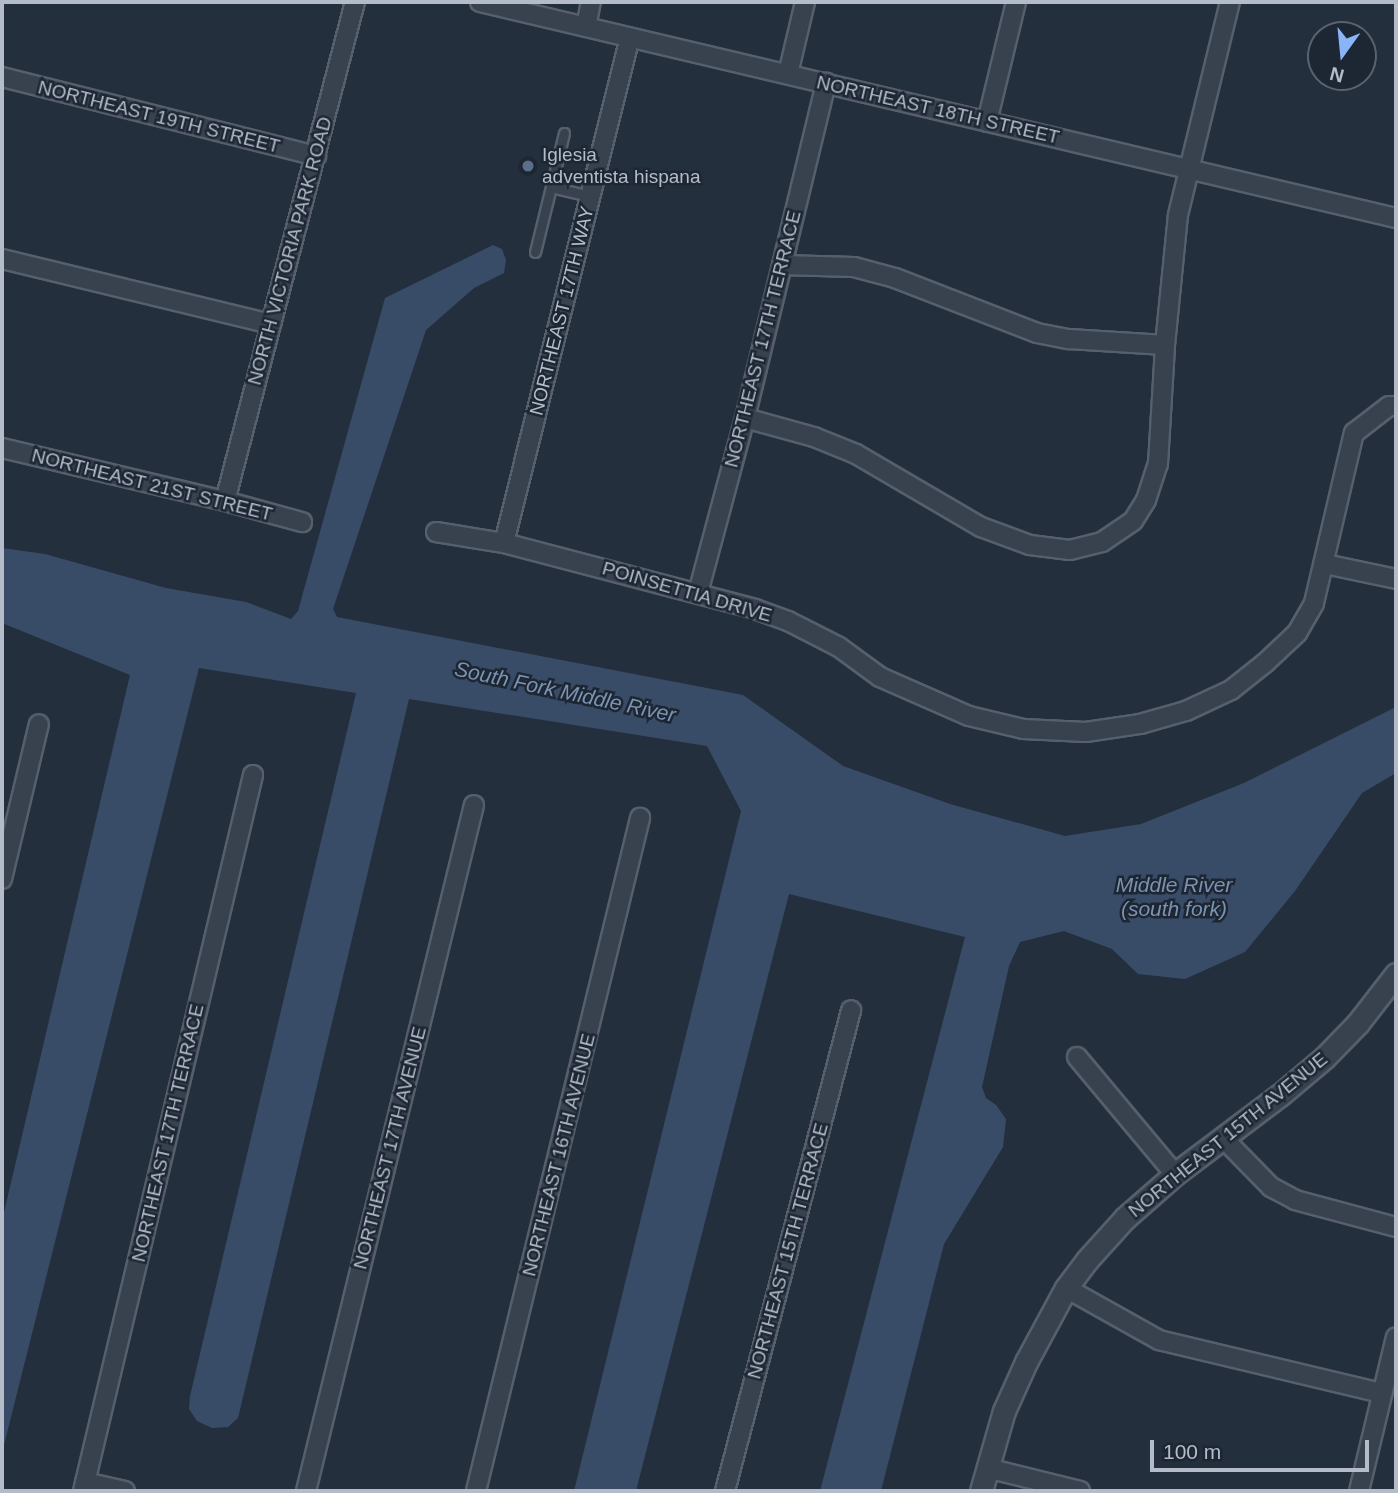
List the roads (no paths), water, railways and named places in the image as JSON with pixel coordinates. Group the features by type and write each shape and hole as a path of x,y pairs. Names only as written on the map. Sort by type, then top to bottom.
{"street":[{"name":"NORTH VICTORIA PARK ROAD","path":"225,500 355,2"},
{"name":"NORTHEAST 18TH STREET","path":"480,2 1189,169 1395,213"},
{"path":"586,27 591,2"},
{"path":"788,74 805,2"},
{"path":"987,121 1016,2"},
{"path":"745,418 814,437 856,454 981,527 1030,545 1070,550 1102,542 1133,521 1146,500 1158,464 1165,345 1178,215 1230,2"},
{"name":"NORTHEAST 17TH WAY","path":"504,543 630,37"},
{"name":"NORTHEAST 19TH STREET","path":"2,77 316,156"},
{"name":"NORTHEAST 17TH TERRACE","path":"698,593 745,418 826,83"},
{"path":"2,259 271,324"},
{"path":"782,265 855,267 895,278 1037,333 1165,345"},
{"name":"POINSETTIA DRIVE","path":"436,532 504,543 698,593 788,621 839,648 880,677 969,716 1023,729 1086,732 1140,724 1186,711 1231,690 1297,633 1314,603 1354,433 1389,406 1396,406"},
{"name":"NORTHEAST 21ST STREET","path":"2,448 225,500 302,523"},
{"path":"1325,564 1396,579"},
{"path":"2,879 39,724"},
{"name":"NORTHEAST 17TH TERRACE","path":"84,1487 253,775"},
{"name":"NORTHEAST 17TH AVENUE","path":"306,1491 474,805"},
{"name":"NORTHEAST 16TH AVENUE","path":"476,1491 640,818"},
{"name":"NORTHEAST 15TH AVENUE","path":"981,1491 1004,1411 1026,1362 1066,1288 1125,1218 1175,1174 1324,1058 1358,1023 1396,974"},
{"name":"NORTHEAST 15TH TERRACE","path":"725,1491 851,1010"},
{"path":"1077,1057 1175,1174"},
{"path":"1223,1138 1271,1186 1295,1200 1396,1227"},
{"path":"1066,1288 1159,1340 1382,1393"},
{"path":"1359,1491 1396,1337"},
{"path":"987,1468 1080,1491"},
{"path":"84,1487 125,1491"}],"lane":[{"path":"535,252 564,133"},
{"path":"551,187 590,196"}],"water":[{"name":"Middle River (south fork)","path":"493,245 502,249 506,260 504,273 474,288 426,330 333,609 337,617 743,695 843,766 950,804 1065,836 1141,824 1244,783 1396,707 1396,773 1362,793 1295,891 1245,952 1185,979 1138,974 1112,949 1064,931 1020,942 1009,966 982,1087 986,1098 996,1105 1006,1119 1003,1147 944,1244 881,1491 820,1491 965,937 789,894 636,1491 574,1491 741,811 707,746 409,699 238,1418 228,1427 212,1428 197,1421 189,1409 190,1396 356,693 199,668 2,1453 2,1221 130,675 2,623 2,548 45,554 166,588 246,602 291,619 298,611 385,298"}],"place":[{"name":"Iglesia adventista hispana","path":"528,166"}],"water label":[{"name":"South Fork Middle River","path":"565,692"}]}
